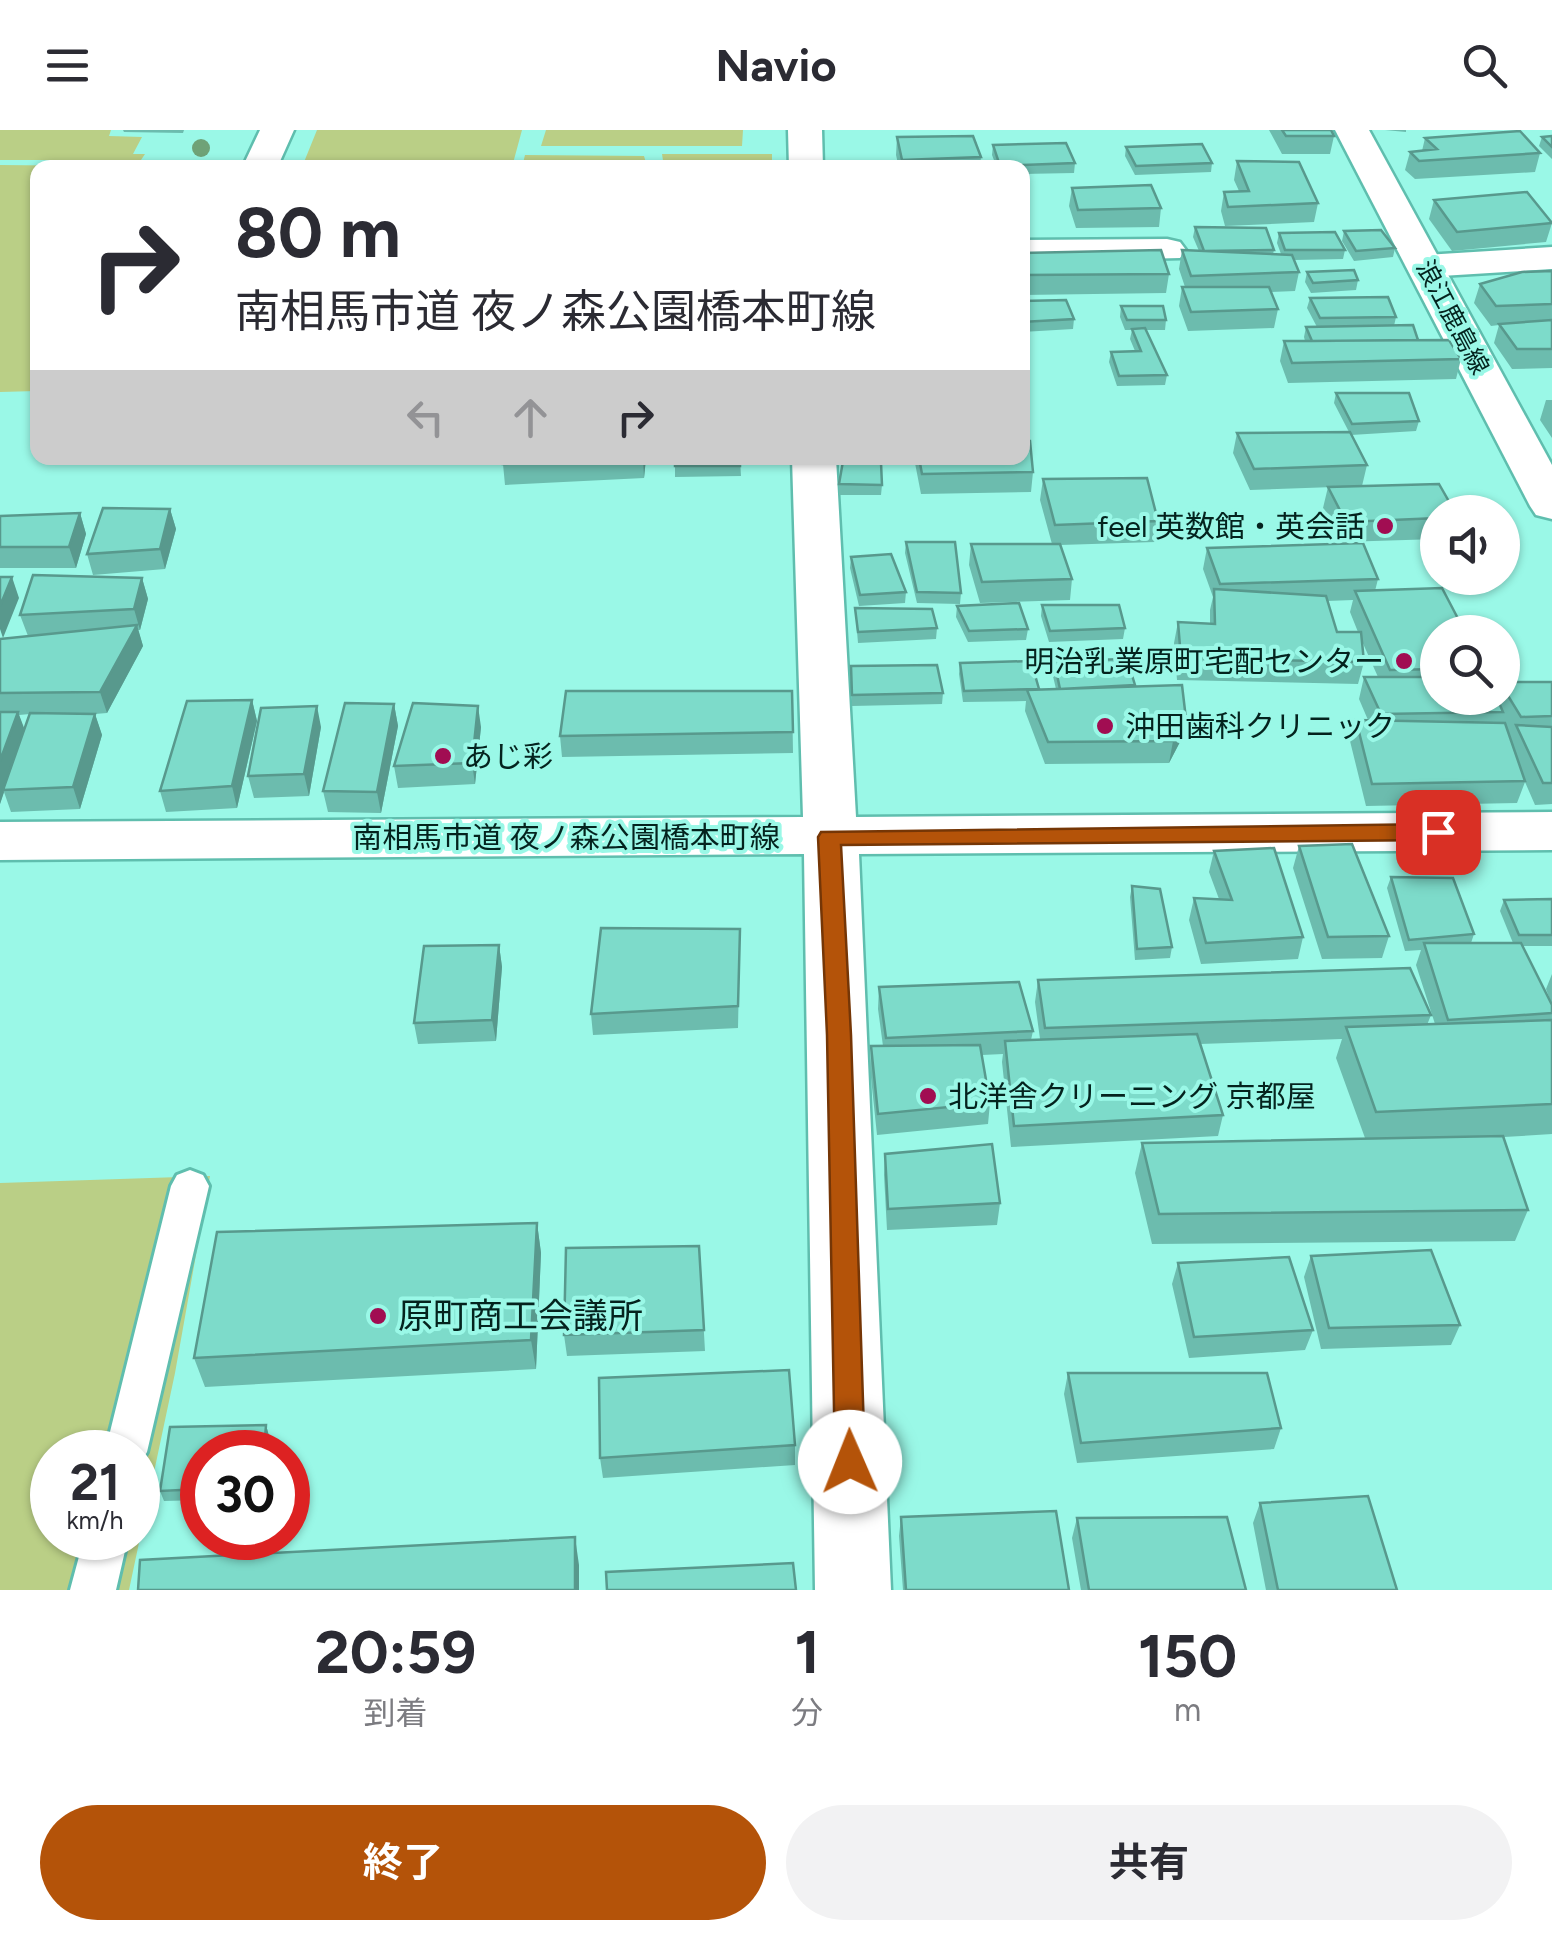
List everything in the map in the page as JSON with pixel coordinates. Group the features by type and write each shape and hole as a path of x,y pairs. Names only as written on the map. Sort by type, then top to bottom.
{"street":[{"path":"263,160 276,130"},
{"path":"806,130 806,160"},
{"name":"浪江鹿島線","path":"1352,130 1552,506"},
{"path":"1030,251 1167,250"},
{"path":"1426,266 1552,258"},
{"path":"814,465 839,1035 854,1590"},
{"name":"南相馬市道 夜ノ森公園橋本町線","path":"0,841 1552,831"}],"lane":[{"path":"131,1430 190,1186"},
{"path":"93,1590 100,1560"}],"green space":[{"path":"0,130 111,130 109,136 142,137 133,154 145,154 141,160 0,160"},
{"path":"317,130 522,130 514,160 305,160"},
{"path":"546,130 743,130 742,146 541,146"},
{"path":"662,154 772,154 772,160 663,160"},
{"path":"525,155 644,156 645,160 524,160"},
{"path":"0,165 30,165 30,391 0,392"},
{"path":"210,1176 160,1444 160,1430 30,1430 30,1560 135,1560 129,1590 0,1590 0,1183"}],"building":[{"path":"1282,130 1331,130 1334,136 1286,136"},
{"path":"1520,131 1540,153 1419,161 1410,152 1437,149 1425,138"},
{"path":"973,136 981,157 902,160 897,137"},
{"path":"1066,143 1075,163 1030,165 1030,160 998,160 993,145"},
{"path":"1202,144 1212,163 1136,166 1126,147"},
{"path":"1237,161 1299,162 1318,203 1228,207 1224,192 1249,191"},
{"path":"1151,185 1161,208 1078,210 1072,188"},
{"path":"1527,192 1552,223 1457,232 1434,200"},
{"path":"1195,227 1266,228 1274,250 1204,251"},
{"path":"1381,230 1395,248 1356,251 1344,231"},
{"path":"1335,232 1345,250 1285,250 1279,233"},
{"path":"1161,250 1169,274 1030,275 1030,253"},
{"path":"1182,250 1292,255 1299,272 1191,276"},
{"path":"1354,270 1358,280 1313,283 1307,272"},
{"path":"1552,271 1552,304 1496,306 1480,284 1522,272"},
{"path":"1182,287 1269,287 1278,309 1191,312"},
{"path":"1388,297 1396,317 1320,318 1310,298"},
{"path":"1066,300 1074,319 1030,322 1030,301"},
{"path":"1121,306 1163,306 1166,320 1127,320"},
{"path":"1552,320 1552,349 1517,349 1499,324"},
{"path":"1413,325 1418,340 1312,341 1306,327"},
{"path":"1145,328 1167,375 1119,376 1111,352 1141,351 1132,329"},
{"path":"1449,340 1461,359 1292,363 1284,341"},
{"path":"1336,393 1409,393 1419,421 1352,424"},
{"path":"1350,432 1367,465 1254,469 1237,433"},
{"path":"1030,441 1033,472 922,474 920,465 1030,465"},
{"path":"675,465 740,465 740,466"},
{"path":"842,465 881,465 882,485 839,484"},
{"path":"1147,478 1158,521 1055,525 1043,479"},
{"path":"1439,484 1445,495 1420,495 1420,519 1346,522 1328,487"},
{"path":"103,508 170,509 160,549 87,554"},
{"path":"80,513 69,547 0,547 0,516"},
{"path":"906,542 955,542 961,593 917,592"},
{"path":"1363,543 1378,579 1220,584 1207,548"},
{"path":"971,544 1060,544 1072,579 982,582"},
{"path":"891,554 906,592 860,595 851,557"},
{"path":"33,575 142,578 134,609 20,615"},
{"path":"0,577 12,577 0,606"},
{"path":"1214,589 1326,596 1337,632 1361,632 1364,662 1181,658 1178,622 1215,624"},
{"path":"1420,589 1420,595 1446,595 1456,615 1420,615 1420,669 1390,670 1355,591"},
{"path":"1019,603 1028,629 969,631 957,606"},
{"path":"1042,605 1119,605 1125,628 1050,631"},
{"path":"855,608 932,609 937,628 858,632"},
{"path":"137,625 100,692 0,693 0,639"},
{"path":"1127,659 1135,685 1060,689 1054,661"},
{"path":"1031,661 1039,689 964,691 960,663"},
{"path":"937,665 943,693 852,695 851,666"},
{"path":"1364,677 1420,677 1420,713 1381,714"},
{"path":"1520,682 1552,682 1552,716 1521,717"},
{"path":"1182,685 1186,719 1173,741 1048,742 1027,690"},
{"path":"566,691 792,691 793,732 560,736"},
{"path":"252,700 232,786 160,791 187,701"},
{"path":"345,703 394,704 377,792 323,791"},
{"path":"413,703 478,706 472,763 394,766"},
{"path":"317,706 304,774 248,776 261,708"},
{"path":"0,712 18,712 0,761"},
{"path":"30,713 95,714 73,787 3,790"},
{"path":"1356,720 1505,723 1525,781 1372,784"},
{"path":"1516,725 1552,727 1552,783 1543,783"},
{"path":"1352,844 1389,936 1328,937 1299,846"},
{"path":"1274,848 1303,937 1206,943 1194,898 1232,900 1214,851"},
{"path":"1391,877 1453,878 1474,934 1409,940"},
{"path":"1132,886 1160,889 1172,947 1137,949"},
{"path":"1552,899 1552,935 1519,935 1504,900"},
{"path":"601,928 740,929 738,1006 591,1014"},
{"path":"1424,943 1521,943 1552,1005 1552,1013 1448,1020"},
{"path":"499,945 492,1020 414,1023 424,946"},
{"path":"1410,968 1431,1015 1045,1028 1038,980"},
{"path":"1019,982 1033,1031 886,1038 879,987"},
{"path":"1552,1020 1552,1104 1376,1112 1346,1027"},
{"path":"1197,1034 1223,1115 1014,1126 1005,1041"},
{"name":"北洋舎クリーニング 京都屋","path":"980,1045 990,1103 878,1114 871,1046"},
{"path":"1503,1136 1528,1210 1159,1214 1142,1143"},
{"path":"992,1144 1000,1203 888,1209 885,1154"},
{"name":"原町商工会議所","path":"537,1223 531,1340 194,1358 217,1232"},
{"path":"699,1246 704,1330 564,1335 566,1248"},
{"path":"1431,1250 1460,1325 1329,1328 1311,1256"},
{"path":"1289,1257 1313,1330 1194,1337 1178,1263"},
{"path":"789,1370 795,1445 600,1458 599,1378"},
{"path":"1068,1373 1267,1373 1281,1428 1081,1443"},
{"path":"266,1425 266,1430 180,1430 180,1490 160,1491 170,1427"},
{"path":"1368,1496 1397,1590 1278,1590 1260,1503"},
{"path":"1056,1511 1069,1590 906,1590 901,1517"},
{"path":"1227,1517 1246,1590 1089,1590 1077,1518"},
{"path":"575,1537 575,1590 138,1590 140,1560 310,1560 310,1551"},
{"path":"793,1563 796,1590 607,1590 606,1572"}],"place":[{"name":"feel 英数館・英会話","path":"1385,526"},
{"name":"明治乳業原町宅配センター","path":"1404,661"},
{"name":"沖田歯科クリニック","path":"1105,726"},
{"name":"あじ彩","path":"443,756"},
{"name":"北洋舎クリーニング 京都屋","path":"928,1096"},
{"name":"原町商工会議所","path":"378,1316"}],"route":[{"path":"850,1462 839,1035 829,837 1438,832"}]}
